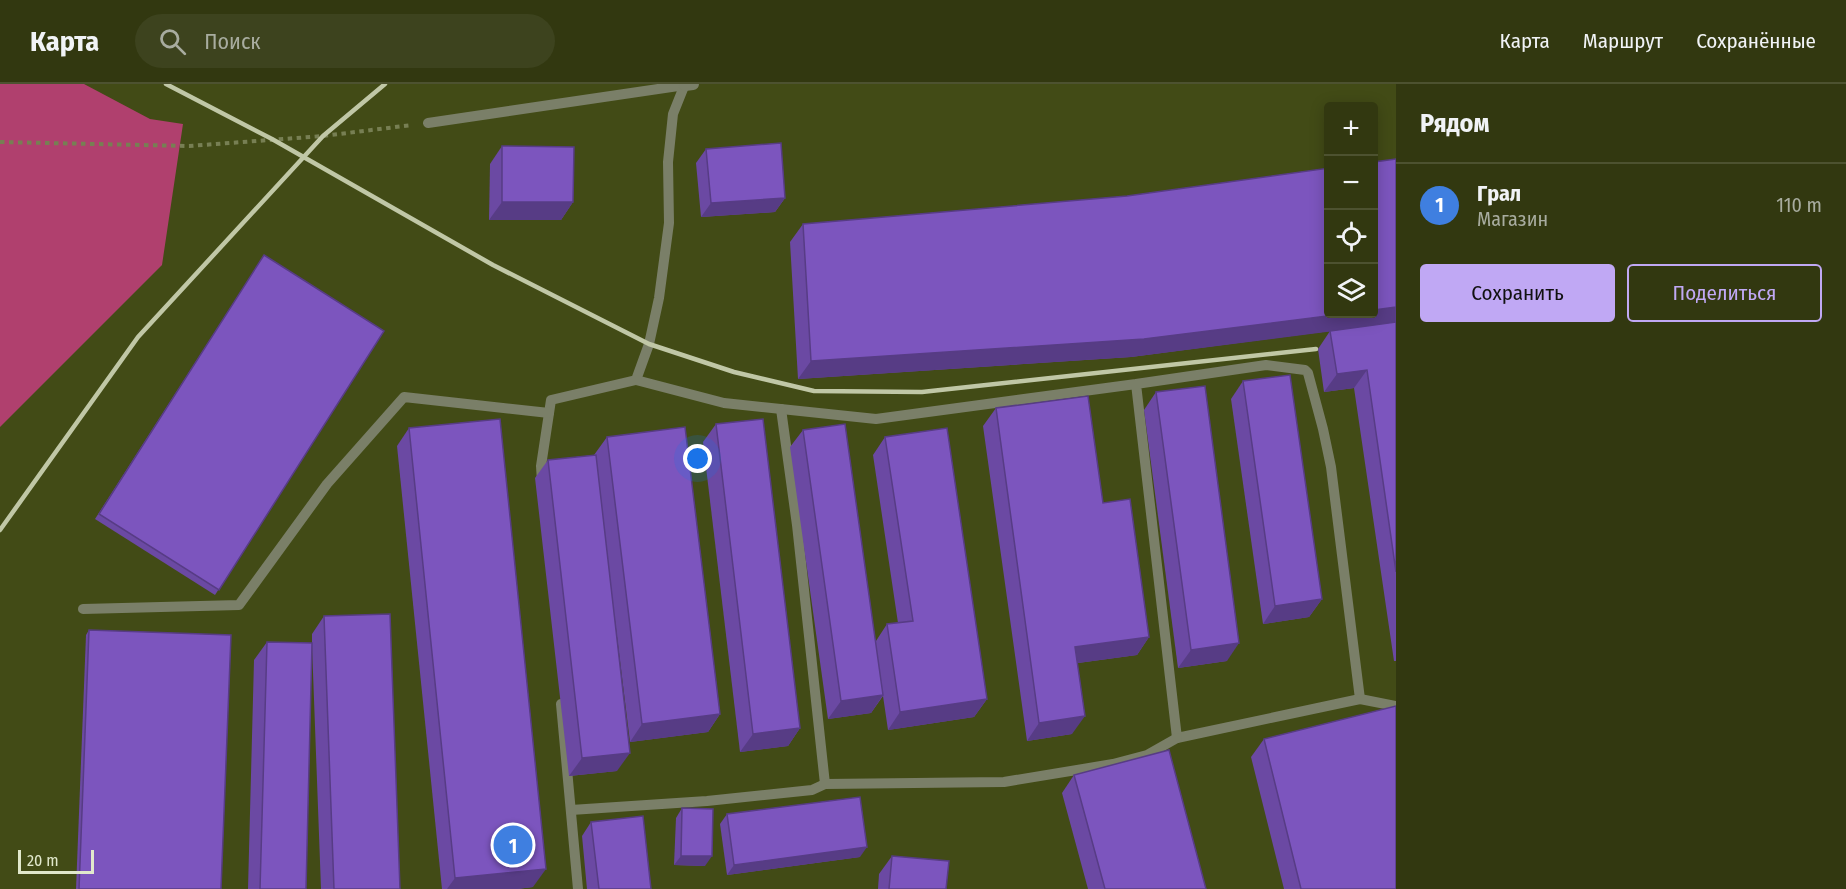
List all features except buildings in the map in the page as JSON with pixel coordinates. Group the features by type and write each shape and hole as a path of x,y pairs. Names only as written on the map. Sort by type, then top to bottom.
{"street":[{"path":"685,84 693,84"}],"lane":[{"path":"428,123 685,84"},
{"path":"636,380 649,344 659,298 669,223 668,162 673,114 685,84"},
{"path":"543,490 541,466 551,400 636,380 724,403 876,419 1266,365 1305,370 1308,373 1331,467 1360,699"},
{"path":"1136,384 1177,738"},
{"path":"83,609 239,605 327,484 404,397 549,413"},
{"path":"781,409 797,525 825,784"},
{"path":"560,692 578,889"},
{"path":"571,810 707,801 812,790 825,784 1004,782 1113,764 1147,754 1177,738 1360,699 1396,706"}],"path":[{"path":"0,142 189,146 323,136 428,123"}],"shaded area":[{"path":"0,84 84,84 150,119 183,124 162,265 0,427"}],"railway":[{"path":"166,84 272,139 493,265 649,344 734,372 814,391 922,392 1316,349"},
{"path":"0,530 138,337 323,136 385,84"}],"place":[{"name":"Грал","path":"513,845"}]}
